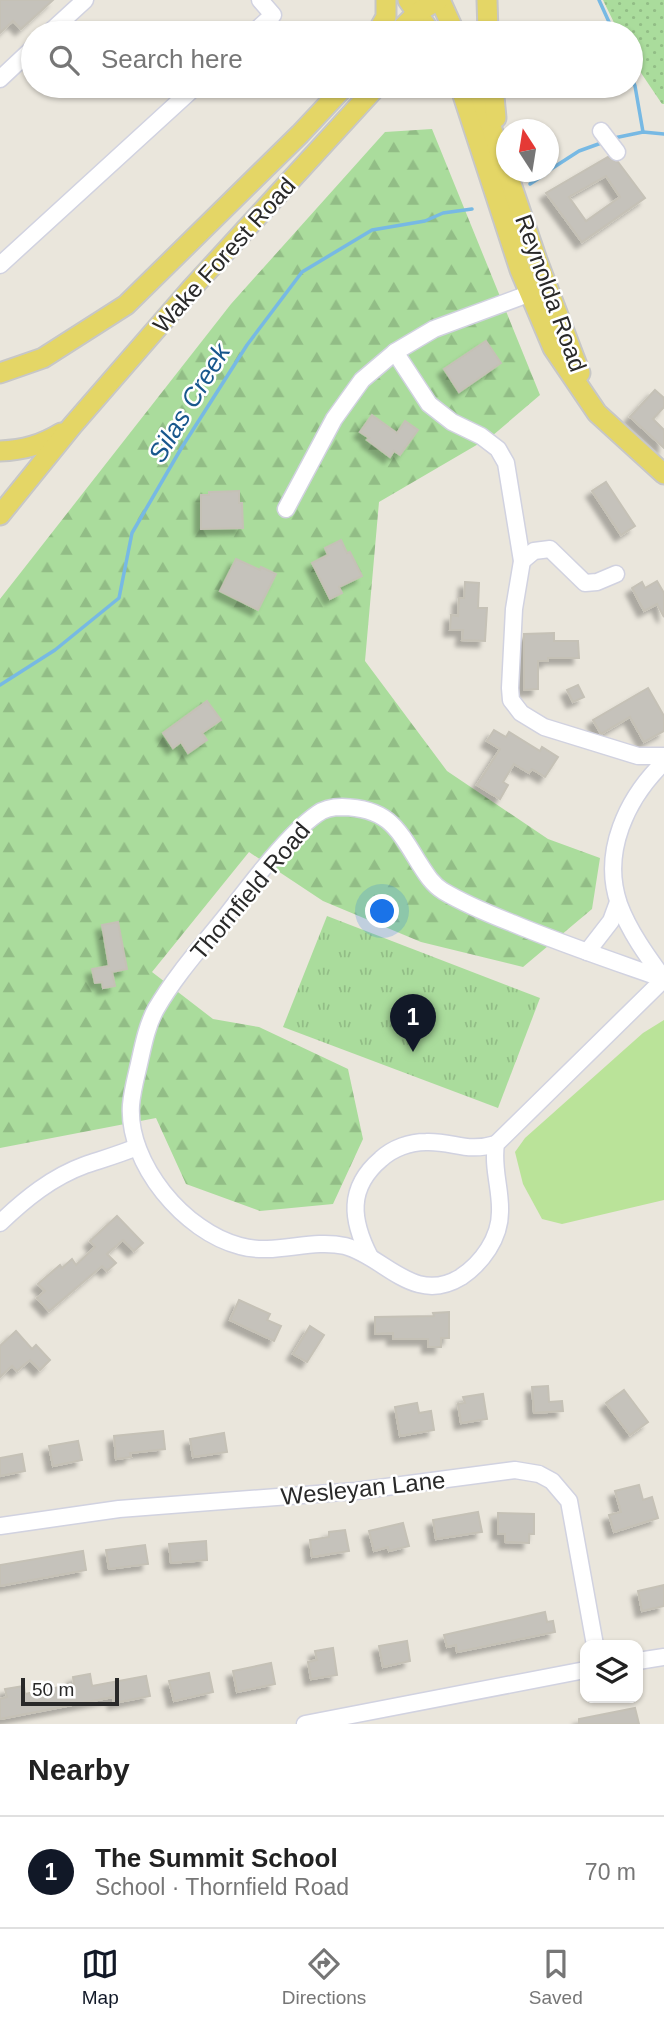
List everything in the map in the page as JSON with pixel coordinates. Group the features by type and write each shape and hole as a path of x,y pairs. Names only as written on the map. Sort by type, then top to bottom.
{"main road":[{"path":"383,21 386,0"},
{"path":"420,21 439,0 449,21"},
{"path":"487,0 488,21"},
{"name":"Wake Forest Road","path":"0,373 43,358 125,305 334,98"},
{"name":"Wake Forest Road","path":"0,515 72,426 191,289 370,98"},
{"name":"Reynolda Road","path":"467,98 538,290"},
{"name":"Reynolda Road","path":"469,98 496,142"},
{"path":"494,98 496,119"},
{"name":"Reynolda Road","path":"510,182 553,348 597,412 664,474"},
{"name":"Wake Forest Road","path":"0,452 42,445 72,426"}],"street":[{"path":"62,21 85,0"},
{"path":"260,0 272,15 266,21"},
{"path":"0,79 21,59"},
{"path":"0,265 183,98"},
{"path":"601,131 617,152"},
{"path":"286,509 334,419 362,380 395,352 434,329 538,290"},
{"path":"395,352 429,404 452,422 481,436 498,449 506,463 522,561 514,609 511,700 521,713 544,727 638,755 664,755"},
{"path":"522,561 534,551 550,550 585,583 597,582 616,574"},
{"path":"370,1257 358,1233 355,1205 360,1183 374,1165 385,1155 410,1144 443,1143 470,1149 496,1144 664,979 633,932 618,902 613,875 617,838 636,794 664,762"},
{"name":"Thornfield Road","path":"496,1144 494,1164 501,1211 499,1226 489,1249 476,1264 452,1281 424,1285 394,1274 356,1250 336,1245 289,1249 241,1247 219,1238 189,1219 153,1178 136,1147 130,1107 141,1054 156,1008 217,927 293,835 325,809 362,808 380,814 401,835 426,875 444,891 481,911 664,979"},
{"path":"587,952 611,920 618,902"},
{"path":"0,1223 27,1198 49,1183 84,1166 136,1147"},
{"name":"Wesleyan Lane","path":"0,1526 119,1509 356,1491 515,1470 539,1474 552,1481 569,1501 594,1640"},
{"path":"643,1660 664,1657"},
{"path":"305,1724 580,1671"}],"green space":[{"path":"603,0 664,0 664,104 643,76 643,21 613,21"},
{"path":"432,129 540,395 492,436 379,502 365,661 447,771 548,839 600,858 592,909 523,967 421,942 323,901 249,852 152,972 213,1019 259,1027 348,1069 363,1139 333,1204 260,1211 186,1184 156,1118 0,1148 0,599 231,304 385,132"},
{"path":"327,916 540,998 498,1108 283,1027"},
{"path":"664,1020 664,1200 562,1224 542,1219 523,1184 515,1152 525,1138 643,1033"}],"building":[{"path":"0,0 53,0 30,21 21,21 21,29 13,21 0,33"},
{"path":"608,157 618,162 645,198 582,242 546,193","holes":["606,176 620,197 586,221 569,197"]},
{"path":"486,341 501,363 459,392 444,369"},
{"path":"655,390 664,398 664,407 653,419 664,430 664,448 630,417"},
{"path":"372,415 397,433 405,421 418,430 400,455 394,451 390,457 360,432"},
{"path":"606,482 635,526 621,535 592,491"},
{"path":"239,491 243,528 201,529 201,495 209,495 209,492"},
{"path":"341,540 362,576 339,587 342,593 330,599 312,563 328,555 325,548"},
{"path":"236,559 276,574 258,610 220,591"},
{"path":"657,581 664,593 664,617 657,604 644,611 632,588 642,582 645,588"},
{"path":"465,582 479,583 478,608 487,608 485,641 462,640 463,630 450,630 451,615 458,616 459,598 464,598"},
{"path":"554,633 554,641 578,641 579,658 548,658 548,661 538,661 538,689 524,690 524,634"},
{"path":"578,685 584,697 573,702 567,690"},
{"path":"648,688 664,716 664,731 644,742 630,717 601,734 593,720"},
{"path":"207,701 221,720 202,733 207,740 188,753 181,742 173,748 163,733"},
{"path":"494,730 506,737 509,732 540,751 542,747 558,757 545,777 532,769 529,773 514,764 503,782 508,785 500,799 477,785 500,749 487,741"},
{"path":"118,922 127,969 112,972 115,986 103,988 102,982 95,983 92,969 109,966 102,925"},
{"path":"117,1216 143,1243 134,1251 123,1240 107,1254 116,1263 107,1271 102,1266 49,1311 37,1298 45,1291 38,1284 60,1265 62,1268 72,1259 76,1265 95,1247 90,1241"},
{"path":"239,1300 270,1314 267,1320 281,1326 274,1341 230,1320"},
{"path":"449,1312 449,1338 441,1338 441,1347 428,1347 428,1339 393,1339 393,1333 375,1334 375,1317 434,1316 433,1313"},
{"path":"310,1326 324,1335 307,1362 293,1354"},
{"path":"16,1331 32,1349 36,1345 50,1360 40,1370 30,1360 17,1371 12,1366 0,1377 0,1346"},
{"path":"548,1386 549,1402 562,1401 563,1411 534,1413 532,1387"},
{"path":"624,1390 648,1422 630,1435 606,1403"},
{"path":"483,1394 487,1419 461,1423 458,1404 465,1403 463,1397"},
{"path":"417,1403 419,1413 431,1411 434,1430 400,1436 395,1407"},
{"path":"163,1431 165,1449 130,1453 131,1457 116,1459 114,1436"},
{"path":"224,1433 227,1452 193,1457 190,1439"},
{"path":"78,1441 82,1460 53,1466 49,1446"},
{"path":"22,1454 25,1471 0,1476 0,1458"},
{"path":"639,1485 643,1500 652,1497 658,1518 614,1532 609,1515 621,1512 615,1491"},
{"path":"478,1512 482,1532 436,1539 433,1520"},
{"path":"498,1513 534,1514 534,1534 529,1534 529,1543 505,1542 505,1534 498,1534"},
{"path":"403,1523 409,1546 389,1551 388,1547 374,1551 369,1531"},
{"path":"345,1530 349,1551 312,1557 310,1540 329,1537 329,1532"},
{"path":"206,1541 207,1560 171,1563 169,1544"},
{"path":"145,1545 148,1564 109,1569 106,1550"},
{"path":"83,1551 86,1570 0,1586 0,1565"},
{"path":"664,1585 664,1606 642,1611 638,1591"},
{"path":"545,1612 547,1622 553,1621 555,1632 457,1652 456,1645 447,1647 444,1635"},
{"path":"407,1641 410,1661 383,1667 379,1646"},
{"path":"333,1648 337,1675 311,1679 308,1662 317,1660 315,1651"},
{"path":"271,1663 275,1684 237,1692 233,1671"},
{"path":"209,1673 213,1692 174,1701 169,1681"},
{"path":"90,1674 92,1686 146,1676 150,1696 114,1703 113,1697 0,1719 0,1699 7,1697 5,1689 24,1686 25,1694 74,1684 73,1677"},
{"path":"635,1708 639,1724 579,1724 579,1719"}],"waterway":[{"path":"599,0 609,21"},
{"path":"637,98 643,132"},
{"name":"Silas Creek","path":"614,138 643,132 664,134"},
{"name":"Silas Creek","path":"559,164 579,151 604,142"},
{"name":"Silas Creek","path":"0,685 55,650 119,598 132,533 182,447 247,345 302,272 372,230 472,209"}],"place":[{"name":"The Summit School","path":"413,1052"}]}
